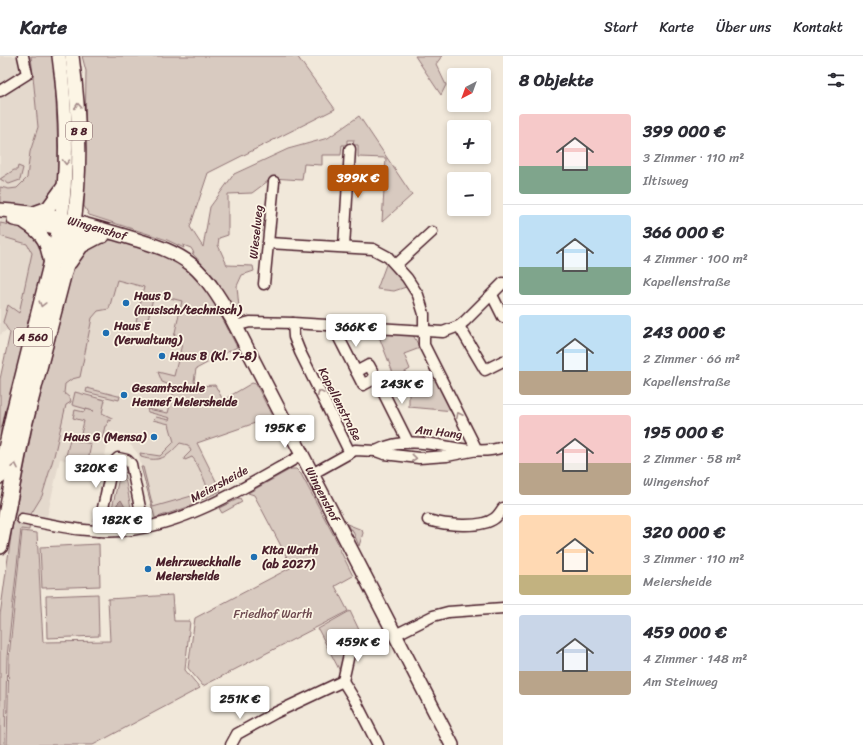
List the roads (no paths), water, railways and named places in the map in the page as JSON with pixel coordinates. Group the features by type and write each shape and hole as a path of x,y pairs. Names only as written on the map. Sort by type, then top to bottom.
{"highway":[{"name":"A 560","path":"0,546 23,429 67,225"},
{"path":"58,267 81,245 98,236"},
{"name":"A 560","path":"0,476 15,408 58,267"}],"main road":[{"name":"B 8","path":"59,56 65,110 65,184 67,225"},
{"name":"B 8","path":"67,225 79,173 79,113 72,56"},
{"path":"34,213 48,208 65,184"},
{"path":"0,210 34,213 67,225"},
{"path":"0,216 67,225"},
{"path":"21,220 37,230 44,238 58,267"},
{"name":"Wingenshof","path":"67,225 98,236 132,239"},
{"name":"Wingenshof","path":"67,225 132,239 164,248 192,265 214,288 302,454 452,745"}],"street":[{"path":"0,90 27,74 23,56"},
{"path":"344,247 350,149"},
{"name":"Wieselweg","path":"264,284 274,182"},
{"path":"396,265 432,232"},
{"path":"268,243 378,250 388,257 414,287 422,305 425,325 424,345 477,450"},
{"path":"235,326 250,322 292,323 443,332 459,326 492,295 503,282"},
{"path":"492,295 503,317"},
{"name":"Kapellenstraße","path":"292,323 294,337 300,352 350,453"},
{"path":"339,326 338,336 363,385 376,378"},
{"path":"459,326 485,370 503,361"},
{"path":"356,372 369,365 408,442"},
{"name":"Am Hang","path":"376,451 385,446 408,442 438,444 477,450 492,450 503,447"},
{"name":"Am Hang","path":"312,474 355,450 376,451 384,454 419,458 447,456 477,450"},
{"name":"Meiersheide","path":"22,519 98,531 130,530 170,522 187,515 302,454"},
{"path":"98,531 111,471 114,462 118,458 127,460 131,464 144,527"},
{"path":"428,520 443,524 486,522 496,518 503,508"},
{"path":"395,635 433,616 448,612 503,608"},
{"path":"352,641 343,681 356,702 378,745"},
{"path":"231,745 237,734 275,713 343,681"}],"place":[{"name":"Haus D (musisch/technisch)","path":"126,303"},
{"name":"Haus E (Verwaltung)","path":"106,333"},
{"name":"Haus B (Kl. 7-8)","path":"162,356"},
{"name":"Gesamtschule Hennef Meiersheide","path":"124,395"},
{"name":"Haus G (Mensa)","path":"154,437"},
{"name":"Kita Warth (ab 2027)","path":"254,557"},
{"name":"Mehrzweckhalle Meiersheide","path":"148,569"}],"park label":[{"name":"Friedhof Warth","path":"273,614"}]}
